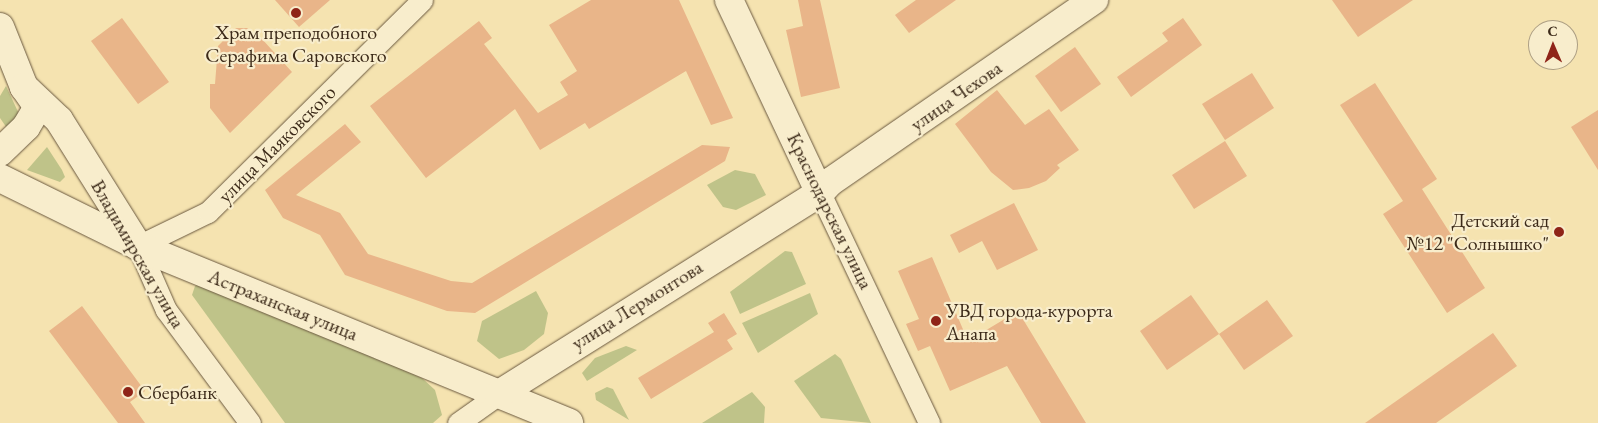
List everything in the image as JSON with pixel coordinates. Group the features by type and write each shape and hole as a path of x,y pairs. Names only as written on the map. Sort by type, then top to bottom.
{"street":[{"name":"улица Маяковского","path":"138,246 208,212 422,0"},
{"name":"Краснодарская улица","path":"729,0 929,423"},
{"name":"улица Чехова","path":"820,193 830,182 1094,0"},
{"name":"Владимирская улица","path":"0,27 24,87 38,107 26,127 0,152"},
{"name":"Владимирская улица","path":"24,87 59,120 138,246 166,310 250,423"},
{"name":"Астраханская улица","path":"0,178 138,246 569,423"},
{"name":"улица Лермонтова","path":"458,423 499,394 820,193"}],"green space":[{"path":"6,86 20,116 9,131 0,118 0,96"},
{"path":"47,147 65,177 60,182 27,170"},
{"path":"735,170 755,174 766,195 736,210 723,207 707,185"},
{"path":"785,251 792,252 806,284 740,314 730,292"},
{"path":"203,281 422,378 435,390 442,415 433,423 285,423 192,295 195,286"},
{"path":"536,291 548,313 544,334 524,350 499,359 477,341 482,321"},
{"path":"810,293 818,314 758,353 742,323"},
{"path":"626,346 637,350 587,381 582,373 595,358"},
{"path":"835,354 841,359 871,423 821,418 794,381"},
{"path":"607,387 613,389 629,420 596,400 595,393"},
{"path":"752,392 765,407 764,423 702,423"}],"building":[{"name":"Храм преподобного Серафима Саровского","path":"275,0 330,0 299,27"},
{"path":"591,0 679,0 733,118 711,125 686,71 589,129 585,123 540,150 515,109 426,178 370,106 479,21 492,38 484,44 538,113 568,95 560,82 577,71 549,25"},
{"path":"798,0 820,0 840,88 801,97 786,30 803,26"},
{"path":"916,0 956,0 909,33 895,15"},
{"path":"1332,0 1413,0 1358,37"},
{"path":"122,18 169,82 138,104 91,41"},
{"path":"1183,18 1202,45 1131,97 1117,77 1168,41 1162,33"},
{"path":"236,28 247,28 262,39 292,72 230,133 210,108 210,84 215,84 218,46"},
{"path":"1075,47 1101,84 1061,112 1035,76"},
{"path":"1252,73 1274,108 1225,140 1202,104"},
{"path":"1375,83 1437,179 1422,189 1485,288 1447,313 1383,214 1403,201 1340,105"},
{"path":"997,90 1025,125 1049,109 1079,150 1057,165 1060,168 1046,181 1029,188 1013,190 991,172 955,124"},
{"path":"1598,110 1598,170 1571,127"},
{"path":"345,124 361,142 296,195 340,213 368,254 451,281 472,283 702,145 730,147 725,161 475,313 447,311 345,275 320,235 283,218 265,190"},
{"path":"1225,141 1247,176 1194,209 1172,175"},
{"path":"1014,203 1038,250 997,270 982,241 959,253 950,235"},
{"path":"932,257 968,341 1018,311 1086,423 1041,423 1007,366 950,391 930,346 918,351 906,324 919,319 898,271"},
{"path":"1191,295 1219,334 1167,370 1140,331"},
{"path":"1267,300 1293,336 1244,370 1219,334"},
{"path":"82,306 145,391 130,402 145,423 118,423 49,331"},
{"path":"724,313 737,334 727,340 733,349 651,399 638,378 714,332 708,323"},
{"path":"1493,333 1517,366 1436,423 1365,423"}],"place":[{"name":"Храм преподобного Серафима Саровского","path":"296,13"},
{"name":"Детский сад №12 \"Солнышко\"","path":"1559,232"},
{"name":"УВД города-курорта Анапа","path":"936,321"},
{"name":"Сбербанк","path":"128,392"}]}
